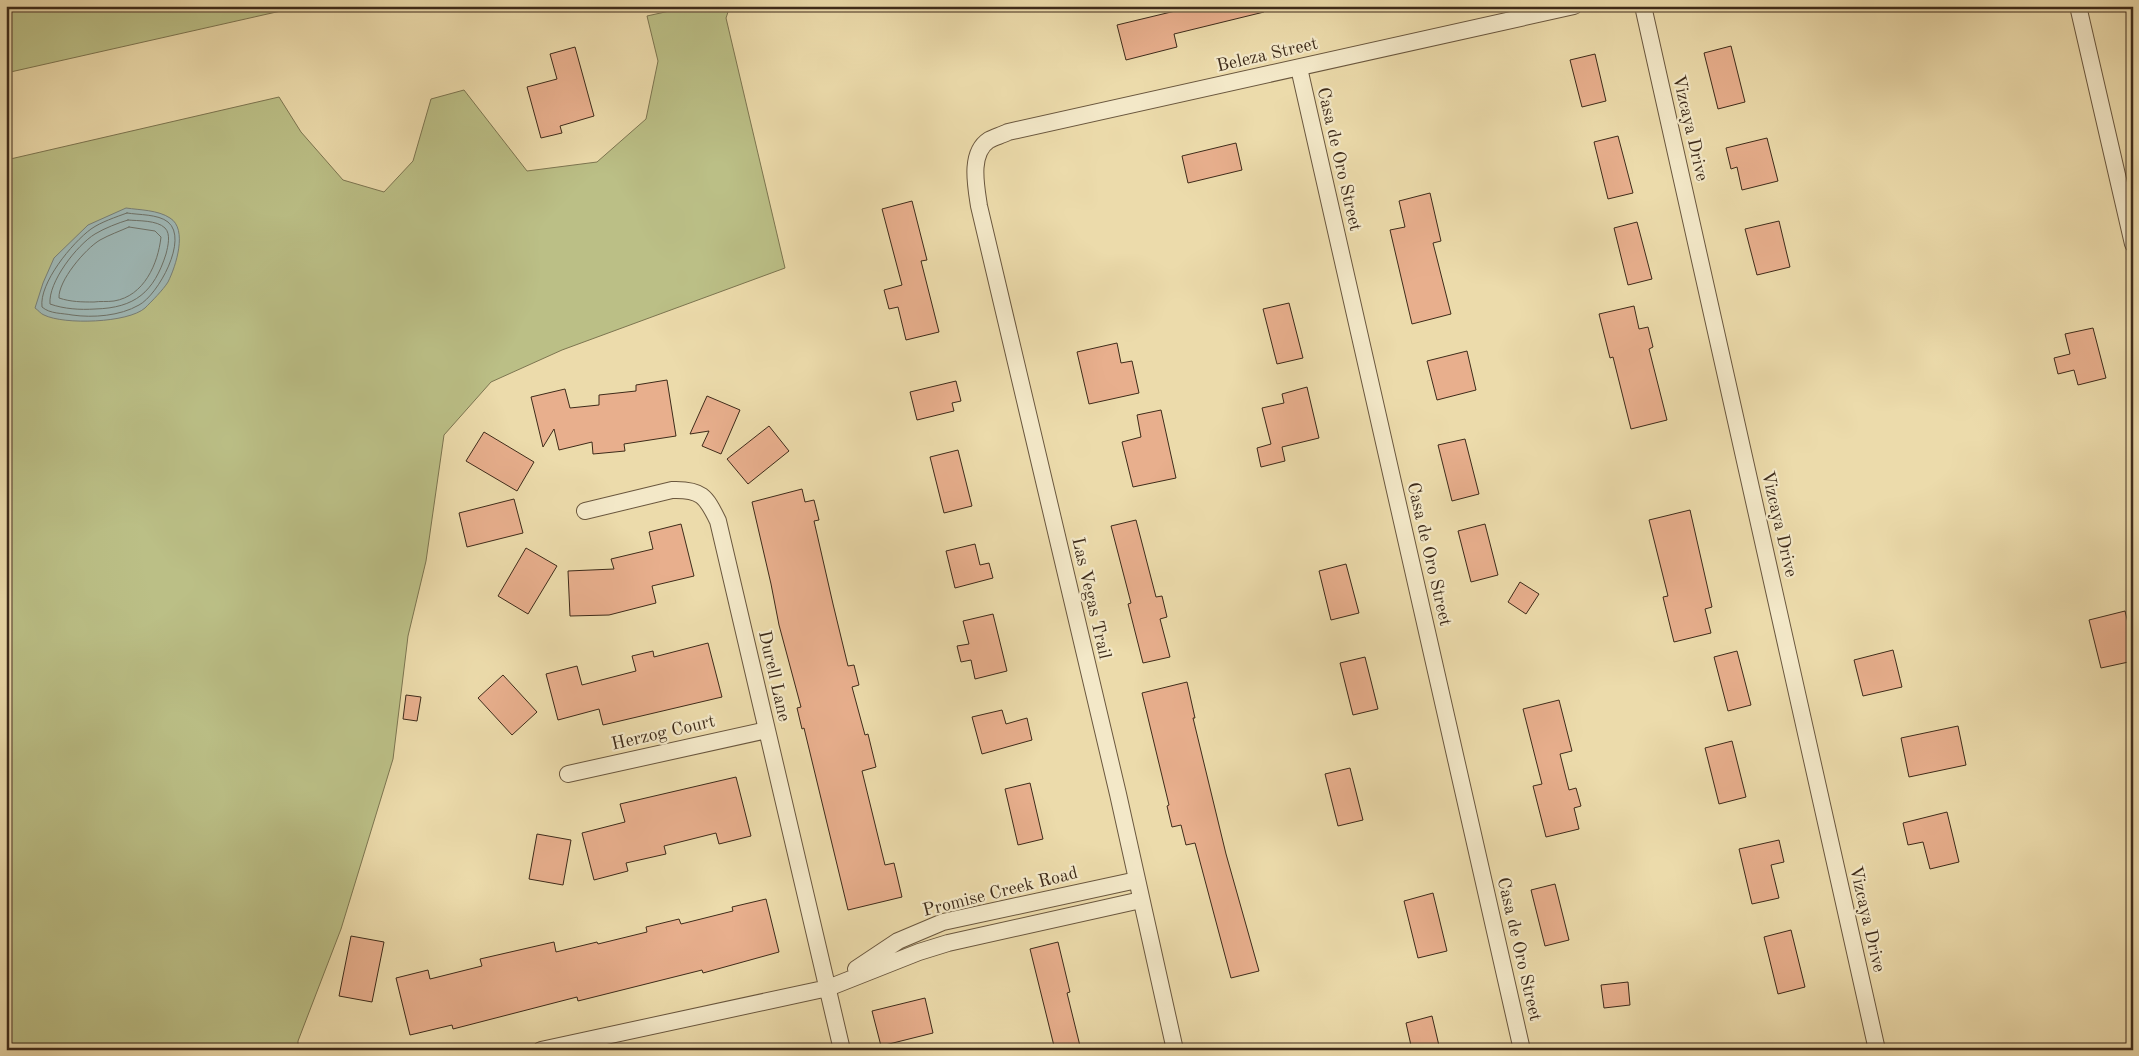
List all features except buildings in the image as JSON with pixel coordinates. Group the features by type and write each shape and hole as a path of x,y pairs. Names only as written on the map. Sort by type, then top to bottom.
{"street":[{"name":"Beleza Street","path":"977,154 988,140 1008,132 1574,6"},
{"name":"Vizcaya Drive","path":"1643,6 1877,1050"},
{"path":"2078,6 2133,244"},
{"name":"Casa de Oro Street","path":"1299,68 1522,1050"},
{"name":"Las Vegas Trail","path":"977,154 976,190 979,206 1175,1050"},
{"name":"Durell Lane","path":"585,511 672,490 691,490 700,494 709,502 718,521 842,1050"},
{"name":"Herzog Court","path":"568,774 767,730"},
{"name":"Promise Creek Road","path":"828,988 898,941 925,928 943,922 1137,880"},
{"name":"Promise Creek Road","path":"542,1050 828,988 918,952 948,943 1141,900"}],"green space":[{"path":"6,6 303,6 6,73"},
{"path":"692,6 730,6 726,18 785,268 562,350 491,382 444,435 426,561 408,636 393,759 341,929 298,1041 298,1050 6,1050 6,160 279,97 301,132 343,180 384,192 413,161 431,99 464,90 527,171 597,162 646,119 658,61 647,16"}],"water":[{"path":"126,208 165,215 175,223 178,230 179,248 171,275 168,282 145,308 125,317 80,321 53,318 44,315 35,308 54,258 88,225"}]}
